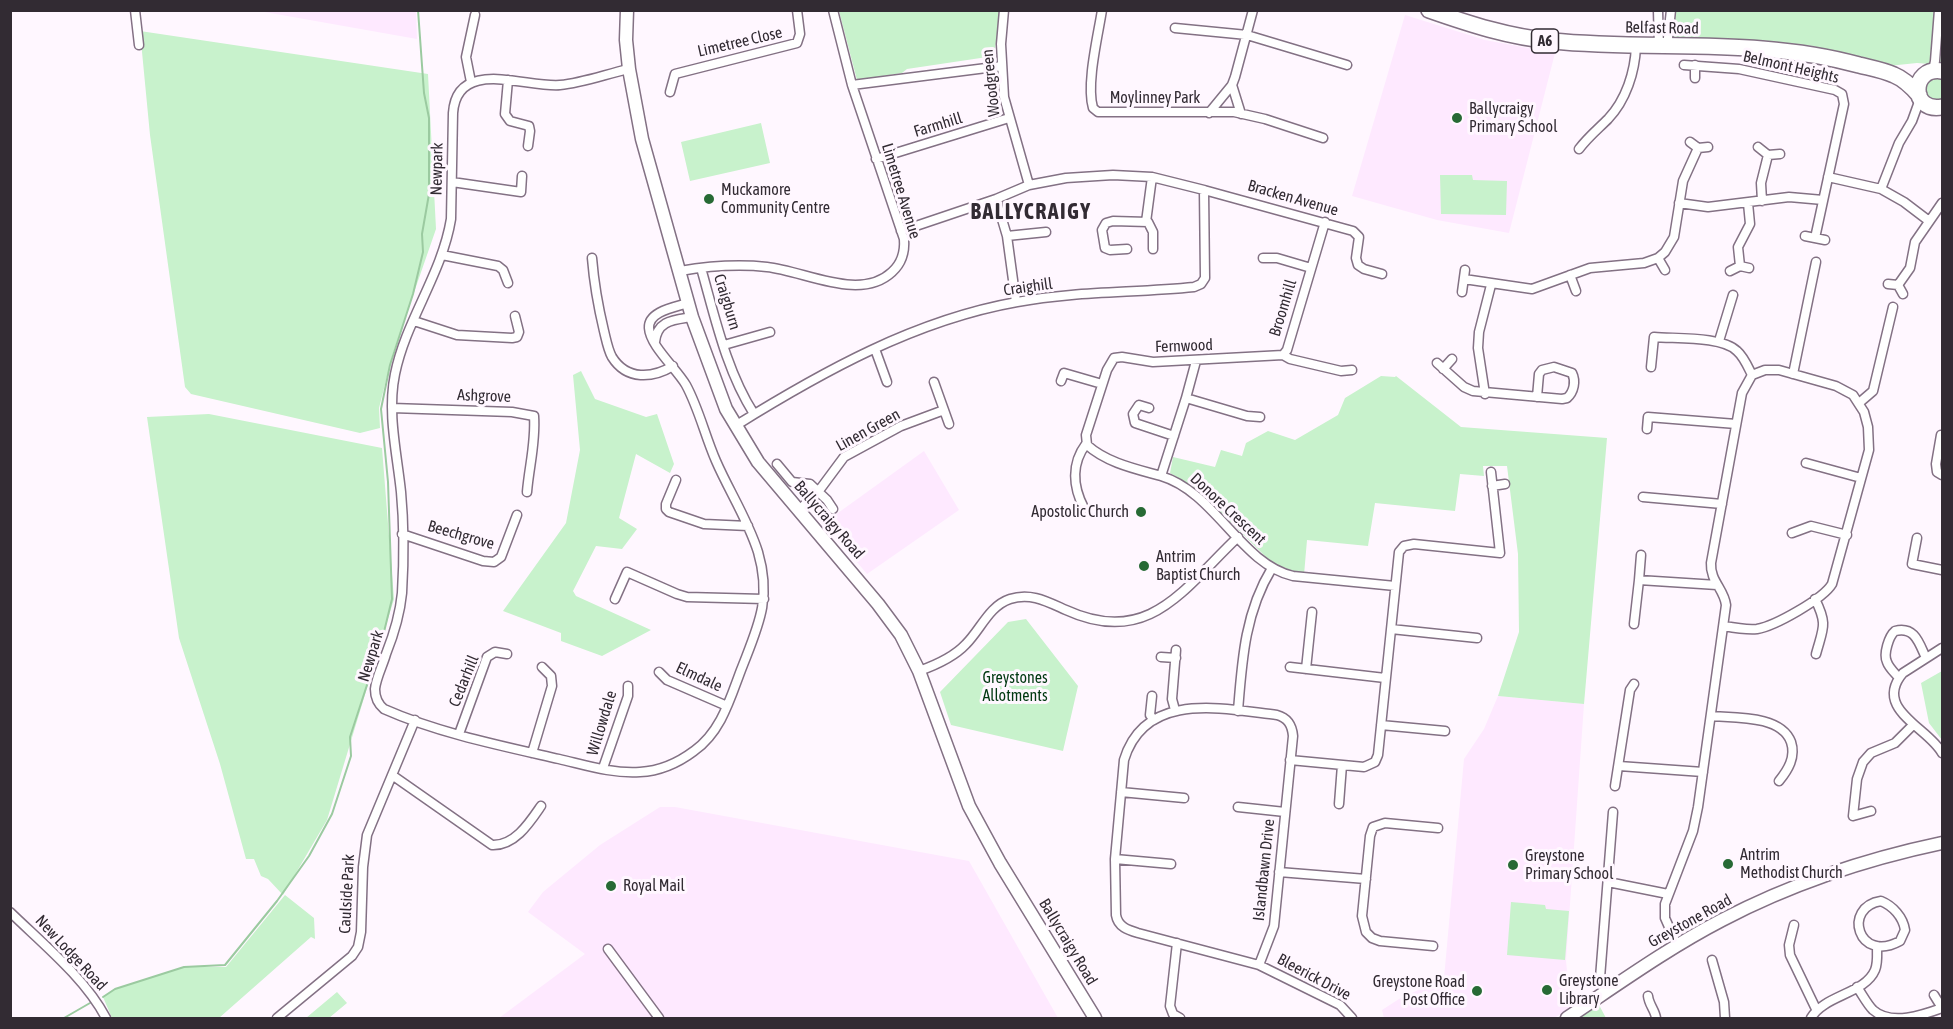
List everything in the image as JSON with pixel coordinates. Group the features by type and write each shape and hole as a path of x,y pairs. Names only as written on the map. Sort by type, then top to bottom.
{"highway":[{"name":"Belfast Road","path":"1429,10 1487,30 1549,41 1793,51 1840,60 1896,75 1908,83 1919,97"},
{"name":"Belfast Road","path":"1896,75 1935,70"},
{"path":"1919,97 1919,83 1935,70"},
{"name":"A6","path":"1919,97 1925,105 1938,108"}],"main road":[{"name":"Ballycraigy Road","path":"627,10 626,40 629,69 642,139 692,317 716,387 735,426 758,462 884,610 901,635 920,671 969,807 1000,863 1095,1018"},
{"name":"Greystone Road","path":"1567,1018 1677,945 1722,920 1800,884 1876,859 1942,843"}],"street":[{"path":"135,10 139,45"},
{"name":"Limetree Close","path":"669,92 675,74 797,44 800,34 797,10"},
{"name":"Limetree Avenue","path":"680,271 738,265 771,267 856,286 884,279 899,265 904,245 901,231 852,85 833,10"},
{"name":"Woodgreen","path":"1004,10 1001,37 1004,97 1029,185"},
{"name":"Moylinney Park","path":"1102,10 1093,71 1091,97 1093,108 1104,113 1209,113"},
{"path":"1209,113 1232,85 1244,51 1253,10"},
{"path":"1658,10 1663,47"},
{"path":"1663,47 1671,10"},
{"path":"1935,70 1939,10"},
{"path":"475,15 466,57 471,82 486,79 561,85 629,69"},
{"path":"1175,28 1247,35 1347,65"},
{"path":"1579,149 1588,136 1609,118 1620,102 1632,73 1636,46"},
{"name":"Belmont Heights","path":"1684,64 1739,69 1835,90 1842,94 1844,104 1815,238"},
{"path":"1695,65 1695,78"},
{"path":"852,85 1002,66"},
{"path":"508,80 505,116 510,121 529,126 528,146"},
{"name":"Newpark","path":"471,82 460,92 453,107 451,219 442,255 398,364 392,408 401,496 402,579 399,615 376,684 378,702 384,709 459,734 532,753 603,768 638,772 665,767 678,761 702,745 715,729 728,706 759,624 764,599 761,564 748,526 716,461 694,400 685,383 655,343"},
{"path":"1232,85 1241,114"},
{"path":"1881,189 1899,142 1912,121 1919,97"},
{"path":"1912,121 1938,108"},
{"path":"1209,113 1241,114 1323,138"},
{"name":"Farmhill","path":"876,159 1009,118"},
{"path":"1690,142 1698,148 1708,147"},
{"path":"1758,147 1768,155 1780,154"},
{"path":"1462,292 1465,275 1491,285 1532,289 1590,268 1644,263 1658,258 1665,252 1674,237 1683,181 1698,148"},
{"path":"1762,201 1761,183 1768,155"},
{"path":"452,182 520,192 522,176"},
{"path":"901,231 996,199 1029,185 1093,176 1152,177 1204,190"},
{"path":"1146,222 1152,177"},
{"path":"1828,177 1881,189 1904,202 1929,221"},
{"name":"Bracken Avenue","path":"1204,190 1325,222 1357,233 1359,237 1356,258 1358,265 1382,274"},
{"name":"Craighill","path":"735,426 818,377 875,349 941,322 1016,302 1199,285 1206,275 1204,190"},
{"path":"1680,203 1708,207 1800,197 1823,200"},
{"path":"996,199 1008,236 1016,302"},
{"path":"1730,271 1744,267 1738,247 1750,224 1748,203"},
{"path":"1898,285 1910,268 1913,246 1942,203"},
{"path":"1126,249 1105,248 1102,239 1103,225 1113,221 1146,222 1150,224 1153,232 1153,249"},
{"name":"Broomhill","path":"1283,355 1287,350 1325,222"},
{"path":"1008,236 1046,232"},
{"path":"1805,236 1825,240"},
{"path":"442,255 498,266 503,270 508,283"},
{"path":"592,258 596,297 613,359 626,369 644,376 656,375 673,366"},
{"name":"Broomhill","path":"1263,258 1276,258 1311,268"},
{"path":"1658,258 1665,270"},
{"path":"1793,374 1816,262"},
{"name":"Craigburn","path":"700,268 738,384 754,414"},
{"path":"1570,275 1576,291"},
{"path":"1888,284 1898,285"},
{"path":"1485,394 1478,348 1479,332 1491,285"},
{"path":"1898,285 1903,294"},
{"path":"1719,341 1733,295"},
{"path":"655,343 649,330 652,319 663,311 688,303"},
{"path":"1859,403 1872,391 1893,307"},
{"path":"414,321 457,335 514,338 519,333 515,316"},
{"path":"655,343 657,331 662,325 692,317"},
{"name":"Craigburn","path":"724,345 770,332"},
{"path":"1652,367 1654,337 1719,341 1735,348 1752,375"},
{"path":"875,349 887,382"},
{"path":"1283,355 1290,359 1341,371 1352,370"},
{"name":"Fernwood","path":"1102,384 1109,364 1117,357 1150,362 1283,355"},
{"path":"1452,359 1440,366 1468,389 1485,394 1537,397 1568,398 1574,387 1572,372 1554,367 1542,370 1539,374 1537,397"},
{"path":"1161,476 1196,361"},
{"path":"1677,945 1665,918 1665,904 1693,831 1703,772 1724,626 1725,598 1711,571 1742,393 1752,375 1771,369 1843,388 1859,403 1866,420 1869,450 1832,584 1815,599 1764,627 1743,629 1724,626"},
{"path":"1061,381 1064,373 1102,384 1086,435 1086,444 1077,463 1075,478 1084,508"},
{"path":"934,382 950,424"},
{"path":"1186,398 1247,417 1260,417"},
{"path":"1149,408 1139,405 1132,414 1135,423 1174,436"},
{"name":"Ashgrove","path":"392,408 512,412 534,416 534,441 528,473 528,492"},
{"name":"Linen Green","path":"799,510 818,492 844,457 901,426 944,410"},
{"path":"1647,429 1648,417 1736,424"},
{"path":"1941,435 1935,466 1937,472 1942,475"},
{"name":"Donore Crescent","path":"1086,444 1122,464 1176,482 1190,492 1272,568 1293,576 1395,586"},
{"path":"1806,463 1861,478"},
{"path":"777,464 792,482 810,484 833,509"},
{"path":"1290,760 1364,767 1375,762 1378,755 1399,552 1405,545 1500,553 1491,472"},
{"path":"676,480 665,506 669,512 704,524 748,526"},
{"path":"1492,486 1505,484"},
{"path":"1643,497 1722,504"},
{"name":"Beechgrove","path":"402,534 483,561 494,562 501,557 517,515"},
{"path":"1792,533 1806,527 1816,526 1847,535"},
{"path":"920,671 940,663 959,651 992,611 1012,598 1026,596 1041,598 1082,618 1104,623 1125,623 1145,617 1169,604 1238,537"},
{"path":"1917,538 1912,564 1942,570"},
{"path":"1634,624 1641,555"},
{"name":"Donore Crescent","path":"1238,711 1246,632 1255,602 1272,568"},
{"path":"615,599 627,572 687,597 764,599"},
{"path":"1639,580 1717,585"},
{"path":"1809,644 1817,650 1824,621 1815,599"},
{"path":"1306,669 1312,612"},
{"path":"1391,629 1477,638"},
{"path":"1899,678 1886,659 1890,639 1895,630 1906,630 1914,634 1926,658"},
{"path":"1942,648 1908,669 1899,678 1895,691 1900,711 1937,745 1942,753"},
{"name":"Cedarhill","path":"459,734 487,657 497,652 507,654"},
{"path":"1161,657 1176,654 1172,699 1175,710"},
{"path":"532,753 552,687 551,676 542,667"},
{"path":"1290,667 1385,678"},
{"name":"Elmdale","path":"658,672 667,680 728,706"},
{"path":"1615,786 1630,690 1634,684"},
{"name":"Willowdale","path":"603,768 628,696 628,686"},
{"path":"1152,696 1150,715 1154,720"},
{"path":"1238,711 1200,707 1175,710 1154,720 1141,731 1127,752 1120,792 1115,859 1116,915 1118,923 1132,931 1259,965"},
{"name":"Islandbawn Drive","path":"1238,711 1282,716 1290,724 1293,736 1274,926 1259,965"},
{"path":"1711,716 1771,723 1783,730 1791,744 1792,756 1789,767 1779,781"},
{"name":"Caulside Park","path":"278,1018 352,956 358,947 362,932 364,858 367,835 415,720"},
{"path":"1381,725 1445,731"},
{"path":"1871,811 1853,816 1857,779 1863,762 1871,753 1895,743 1913,725"},
{"path":"1339,804 1342,765"},
{"path":"1618,766 1703,772"},
{"path":"392,776 492,845 500,845 522,832 541,806"},
{"path":"1120,792 1184,798"},
{"name":"Islandbawn Drive","path":"1238,807 1285,812"},
{"path":"1600,978 1613,812"},
{"path":"1433,946 1380,941 1368,935 1363,921 1370,836 1374,826 1385,823 1438,828"},
{"path":"1115,859 1171,864"},
{"path":"1279,872 1366,879"},
{"path":"1608,882 1668,894"},
{"path":"1881,901 1896,912 1903,922 1905,933 1896,943 1877,946 1870,944 1862,937 1858,925 1868,906 1881,901"},
{"name":"New Lodge Road","path":"10,912 79,979 96,1000 106,1018"},
{"path":"1796,930 1789,945 1790,955 1816,1009"},
{"path":"1177,943 1170,1007 1173,1014 1180,1018"},
{"path":"1811,1018 1816,1009 1857,987 1874,973 1877,946"},
{"path":"608,949 659,1018"},
{"path":"1712,959 1724,1002 1725,1018"},
{"name":"Bleerick Drive","path":"1259,965 1340,1005 1352,1018"},
{"path":"1857,987 1872,1009 1884,1016 1894,1018 1914,1017 1942,1008 1934,995"},
{"path":"1646,1001 1654,1010 1656,1018"}],"shaded area":[{"path":"259,11 416,11 417,39"},
{"name":"Ballycraigy Primary School","path":"1405,15 1485,40 1555,53 1509,233 1437,220 1352,196"},
{"path":"924,451 959,510 867,574 824,523"},
{"name":"Greystone Primary School","path":"1498,696 1584,704 1566,961 1571,1008 1554,1018 1384,1018 1382,1010 1399,999 1444,978 1464,759 1484,729"},
{"path":"660,807 675,807 969,861 1058,1018 499,1018 585,954 528,912 543,892 600,845"}],"green space":[{"path":"1939,10 1942,12 1942,65 1917,63 1888,66 1813,46 1760,40 1673,41 1675,11"},
{"path":"839,11 1000,11 994,56 907,69 902,73 857,80"},
{"path":"140,31 428,74 436,229 393,353 379,408 380,428 360,433 191,394 185,387 150,135"},
{"path":"1933,78 1942,78 1942,102 1927,99 1924,86"},
{"path":"761,123 770,163 690,181 681,142"},
{"path":"1440,175 1472,175 1473,180 1507,181 1506,215 1441,214"},
{"path":"581,371 595,399 646,417 657,414 674,464 670,473 636,454 619,518 637,529 622,549 596,546 573,591 576,596 651,630 602,656 561,641 561,633 503,611 566,523 580,450 573,375"},
{"path":"1381,376 1396,376 1461,427 1607,438 1584,704 1498,696 1519,632 1518,554 1507,466 1483,466 1484,476 1460,474 1455,511 1375,503 1368,546 1307,540 1304,575 1272,563 1197,489 1170,473 1173,457 1215,467 1221,450 1242,456 1246,443 1268,431 1295,440 1338,415 1345,398"},
{"path":"209,414 382,448 394,599 327,820 283,895 268,879 261,876 254,859 246,859 220,764 179,638 147,417"},
{"name":"Greystones Allotments","path":"1026,619 1078,686 1063,751 951,725 940,692 1008,622"},
{"path":"1942,671 1942,740 1929,723 1921,683"},
{"path":"285,895 314,918 315,939 311,937 219,1018 112,1018 103,997 115,989 184,967 226,967"},
{"path":"1511,902 1545,905 1546,909 1569,911 1565,960 1507,955"},
{"path":"337,992 347,1003 329,1018 306,1018"},
{"path":"1599,1005 1606,1018 1579,1018"}],"waterway":[{"path":"103,997 115,989 184,967 225,965 277,901 309,856 332,814 351,756 350,737 383,636 392,599 388,482 381,409 390,365 413,294 423,252 422,234 429,194 429,118 424,93 418,10"},
{"path":"64,1018 90,1003"}],"place":[{"name":"Ballycraigy Primary School","path":"1457,118"},
{"name":"Muckamore Community Centre","path":"709,199"},
{"name":"Apostolic Church","path":"1141,512"},
{"name":"Antrim Baptist Church","path":"1144,566"},
{"name":"Antrim Methodist Church","path":"1728,864"},
{"name":"Greystone Primary School","path":"1513,865"},
{"name":"Royal Mail","path":"611,886"},
{"name":"Greystone Library","path":"1547,990"},
{"name":"Greystone Road Post Office","path":"1477,991"}],"district":[{"name":"BALLYCRAIGY","path":"1031,212"}]}
